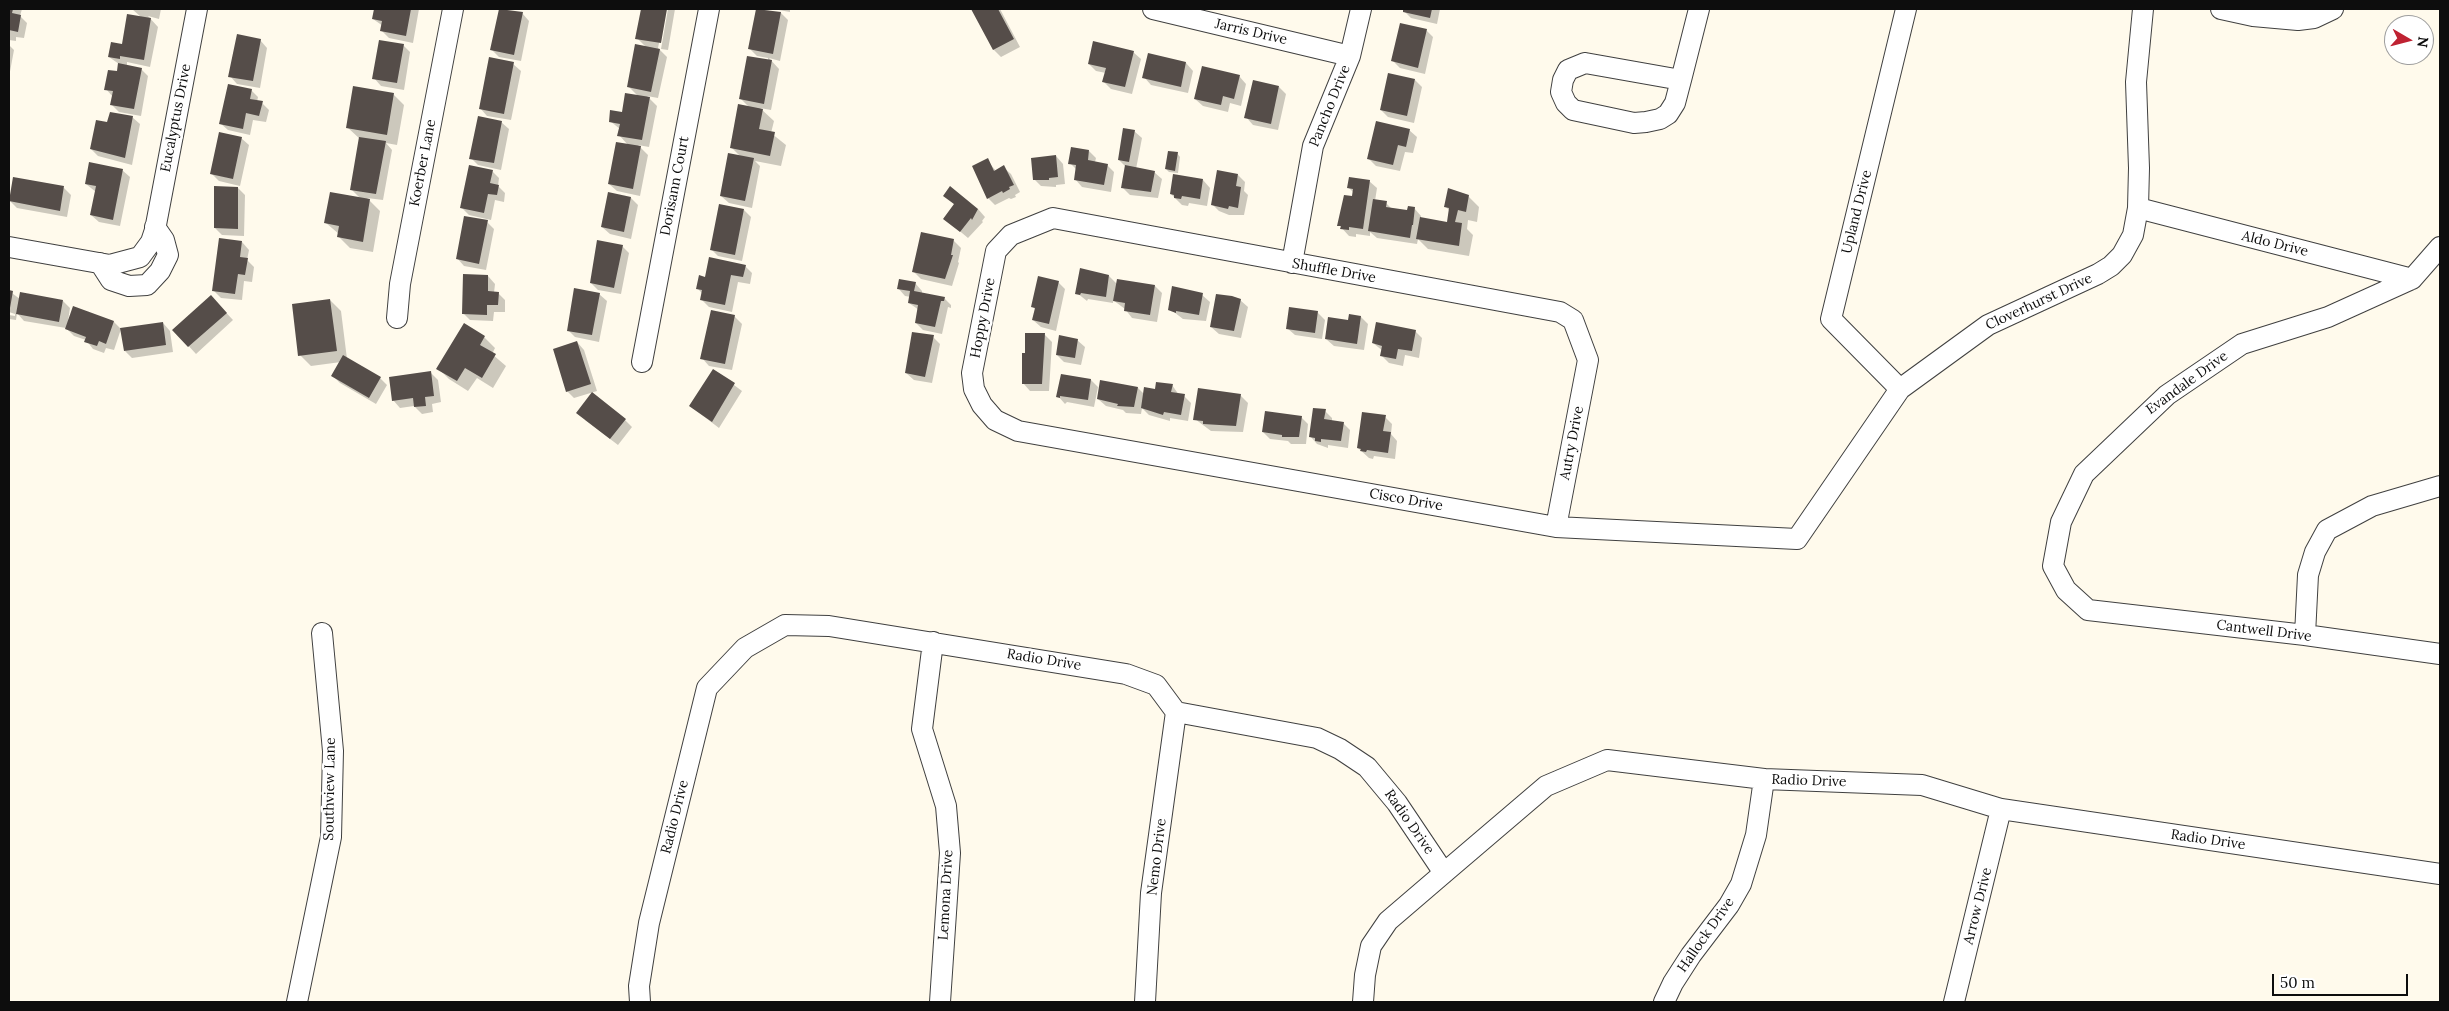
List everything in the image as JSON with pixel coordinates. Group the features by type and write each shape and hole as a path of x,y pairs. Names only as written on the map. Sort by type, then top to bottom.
{"street":[{"name":"Eucalyptus Drive","path":"100,263 116,265 140,257 151,242 197,9"},
{"name":"Koerber Lane","path":"397,318 400,284 453,9"},
{"name":"Dorisann Court","path":"642,362 709,9"},
{"name":"Jarris Drive","path":"1153,9 1350,56"},
{"name":"Pancho Drive","path":"1292,263 1313,146 1350,56 1361,9"},
{"path":"1682,80 1585,63 1568,70 1563,80 1561,92 1566,103 1578,112 1634,123 1660,119 1668,114 1675,103 1682,80 1699,9"},
{"name":"Upland Drive","path":"1900,389 1831,319 1906,9"},
{"name":"Cloverhurst Drive","path":"1796,539 1900,389 1988,324 2098,274 2111,266 2122,255 2133,235 2138,208 2139,168 2136,82 2143,9"},
{"path":"2221,9 2253,16 2298,20 2314,18 2333,9"},
{"name":"Aldo Drive","path":"2138,208 2412,279"},
{"name":"Shuffle Drive","path":"1053,218 1560,312 1573,320 1588,360"},
{"name":"Hoppy Drive","path":"1018,431 995,420 982,405 974,389 972,373 996,251 1012,235 1053,218"},
{"path":"9,247 100,263 110,280 129,286 147,285 160,271 168,255 164,240 155,227"},
{"name":"Evandale Drive","path":"2088,610 2066,590 2053,566 2061,522 2084,474 2137,420 2167,395 2242,344 2328,317 2412,279 2440,247"},
{"name":"Autry Drive","path":"1556,527 1588,360"},
{"name":"Cisco Drive","path":"1018,431 1556,527 1796,539"},
{"path":"2305,635 2308,575 2315,552 2327,530 2372,506 2440,486"},
{"name":"Cantwell Drive","path":"2088,610 2305,635 2440,654"},
{"name":"Radio Drive","path":"640,1002 639,986 649,922 707,688 745,648 785,625 829,626 1126,674 1156,685 1176,712 1317,738 1340,749 1367,767 1397,803 1444,873 1546,786 1606,760 1764,779 1922,785 2001,809 2440,874"},
{"name":"Southview Lane","path":"297,1002 331,837 333,751 322,633"},
{"name":"Lemona Drive","path":"933,642 922,730 946,806 950,854 940,1002"},
{"name":"Nemo Drive","path":"1145,1002 1151,893 1176,712"},
{"name":"Hallock Drive","path":"1664,1002 1687,962 1729,905 1741,884 1756,834 1764,779"},
{"name":"Arrow Drive","path":"1954,1002 2001,809"},
{"path":"1363,1002 1365,975 1371,946 1388,921 1444,873"}],"building":[{"path":"9,9 13,9 12,13 21,15 18,32 9,30"},
{"path":"374,9 411,9 406,36 380,31 382,21 372,19"},
{"path":"499,9 523,12 514,55 490,50"},
{"path":"641,9 667,9 661,43 635,39"},
{"path":"756,9 781,12 773,54 748,49"},
{"path":"971,9 998,9 1014,39 993,50"},
{"path":"1403,9 1432,9 1430,18 1403,12"},
{"path":"127,14 151,18 144,60 120,56 120,59 108,57 111,42 122,44"},
{"path":"1400,23 1427,29 1418,68 1391,61"},
{"path":"237,34 261,39 253,81 228,77"},
{"path":"379,40 404,44 397,83 372,79"},
{"path":"1093,41 1134,51 1125,87 1102,82 1106,68 1088,64"},
{"path":"635,44 660,49 651,92 627,87"},
{"path":"1148,53 1186,62 1181,87 1142,78"},
{"path":"747,56 772,60 764,104 739,99"},
{"path":"489,57 514,62 504,114 479,109"},
{"path":"118,63 142,68 134,109 110,105 113,91 104,90 108,70 117,71"},
{"path":"1202,66 1240,75 1234,99 1223,96 1221,105 1194,99"},
{"path":"1388,73 1415,79 1407,116 1380,110"},
{"path":"1253,80 1279,86 1271,124 1244,118"},
{"path":"228,84 252,89 250,99 263,101 259,116 246,113 243,129 219,124"},
{"path":"353,86 394,93 387,135 346,128"},
{"path":"625,93 650,97 642,140 617,136 620,124 609,122 610,110 622,112"},
{"path":"738,104 763,109 759,129 775,132 770,156 730,148"},
{"path":"110,112 133,116 125,158 90,149 96,120 107,122"},
{"path":"478,116 502,121 494,163 469,159"},
{"path":"1376,121 1410,129 1406,147 1398,145 1393,165 1367,159"},
{"path":"1123,128 1135,130 1129,162 1118,160"},
{"path":"219,132 242,137 233,179 210,174"},
{"path":"359,137 386,141 376,194 350,190"},
{"path":"616,142 641,146 633,189 608,184"},
{"path":"1071,147 1089,150 1088,160 1108,164 1104,185 1074,180 1076,165 1068,164"},
{"path":"1168,151 1178,152 1175,171 1165,169"},
{"path":"728,153 754,158 745,201 720,196"},
{"path":"1056,155 1058,177 1049,178 1049,180 1033,180 1031,158"},
{"path":"988,158 994,171 1004,165 1014,185 1003,193 1002,191 987,199 972,166"},
{"path":"89,162 123,169 113,220 90,215 96,186 85,184"},
{"path":"469,165 493,170 490,183 499,185 497,195 488,194 484,213 460,208"},
{"path":"1125,165 1155,171 1151,192 1121,188"},
{"path":"1217,170 1238,174 1236,186 1241,187 1238,208 1229,206 1228,209 1211,205"},
{"path":"1173,174 1203,179 1200,199 1182,196 1181,199 1174,198 1174,195 1170,194"},
{"path":"13,177 64,186 60,211 9,201"},
{"path":"1349,177 1370,180 1363,229 1349,227 1349,230 1340,229 1341,226 1337,226 1344,195 1352,196 1353,189 1347,188"},
{"path":"214,186 238,187 238,229 214,228"},
{"path":"950,186 978,209 972,220 971,218 960,232 943,219 954,204 943,196"},
{"path":"1448,188 1469,195 1466,212 1458,210 1455,222 1462,223 1459,246 1416,239 1420,217 1447,222 1449,208 1444,207"},
{"path":"330,192 370,199 363,242 337,237 339,226 324,223"},
{"path":"608,192 631,197 624,232 601,227"},
{"path":"1373,199 1387,201 1386,207 1407,210 1408,206 1415,207 1410,238 1368,231"},
{"path":"719,204 744,209 735,255 710,250"},
{"path":"464,216 488,220 479,264 456,259"},
{"path":"921,232 954,239 951,255 953,255 945,279 912,272"},
{"path":"219,238 242,241 240,257 248,258 245,275 238,274 235,294 212,291"},
{"path":"597,240 623,245 614,288 590,283"},
{"path":"709,257 746,265 743,277 731,275 725,305 700,300 702,290 696,289 699,275 705,277"},
{"path":"1080,268 1109,275 1106,297 1081,293 1080,295 1075,294"},
{"path":"463,274 488,275 488,291 499,292 498,305 487,305 487,315 462,314"},
{"path":"1038,276 1059,281 1049,324 1032,320 1035,308 1031,307"},
{"path":"899,279 916,282 914,291 945,297 944,301 941,301 935,327 915,323 918,305 908,303 910,291 897,289"},
{"path":"1117,279 1155,285 1150,315 1124,311 1125,303 1113,301"},
{"path":"1172,286 1203,293 1199,315 1176,311 1176,313 1168,310"},
{"path":"574,288 600,293 592,335 567,331"},
{"path":"9,290 13,291 10,308 9,308"},
{"path":"20,292 63,300 59,322 16,314"},
{"path":"1216,294 1241,299 1234,331 1210,327"},
{"path":"211,295 227,313 188,347 172,330"},
{"path":"330,299 337,351 298,356 292,304"},
{"path":"73,306 114,321 106,344 99,341 97,346 84,342 86,337 65,329"},
{"path":"1289,307 1318,311 1315,333 1286,329"},
{"path":"711,310 735,315 725,364 700,359"},
{"path":"1349,314 1361,316 1357,344 1325,339 1328,317 1348,320"},
{"path":"163,322 166,345 124,351 120,328"},
{"path":"1376,322 1416,330 1412,351 1398,349 1396,359 1380,356 1382,346 1372,343"},
{"path":"464,323 485,336 480,345 496,354 482,378 465,368 457,381 436,369"},
{"path":"912,332 934,335 925,377 905,373"},
{"path":"1025,333 1045,333 1042,384 1022,384 1022,353 1025,353"},
{"path":"1059,335 1078,339 1075,358 1056,355"},
{"path":"577,341 591,384 566,392 553,349"},
{"path":"343,355 381,377 369,398 331,376"},
{"path":"713,369 735,383 712,422 689,406"},
{"path":"431,371 434,396 425,397 426,406 414,407 413,398 392,401 389,377"},
{"path":"1061,374 1091,379 1088,400 1056,397"},
{"path":"1100,380 1138,387 1134,407 1117,406 1118,404 1097,399"},
{"path":"1156,382 1173,384 1171,392 1185,394 1181,415 1164,412 1163,415 1141,408 1144,387 1155,389"},
{"path":"1198,388 1241,394 1236,426 1203,424 1203,421 1193,420"},
{"path":"592,392 626,419 610,439 576,413"},
{"path":"1313,408 1326,409 1324,419 1344,422 1341,441 1321,439 1321,442 1309,437"},
{"path":"1265,411 1302,416 1299,437 1282,437 1282,435 1262,432"},
{"path":"1362,412 1386,415 1383,431 1391,432 1388,453 1367,450 1366,452 1360,451 1361,449 1357,448"}]}
